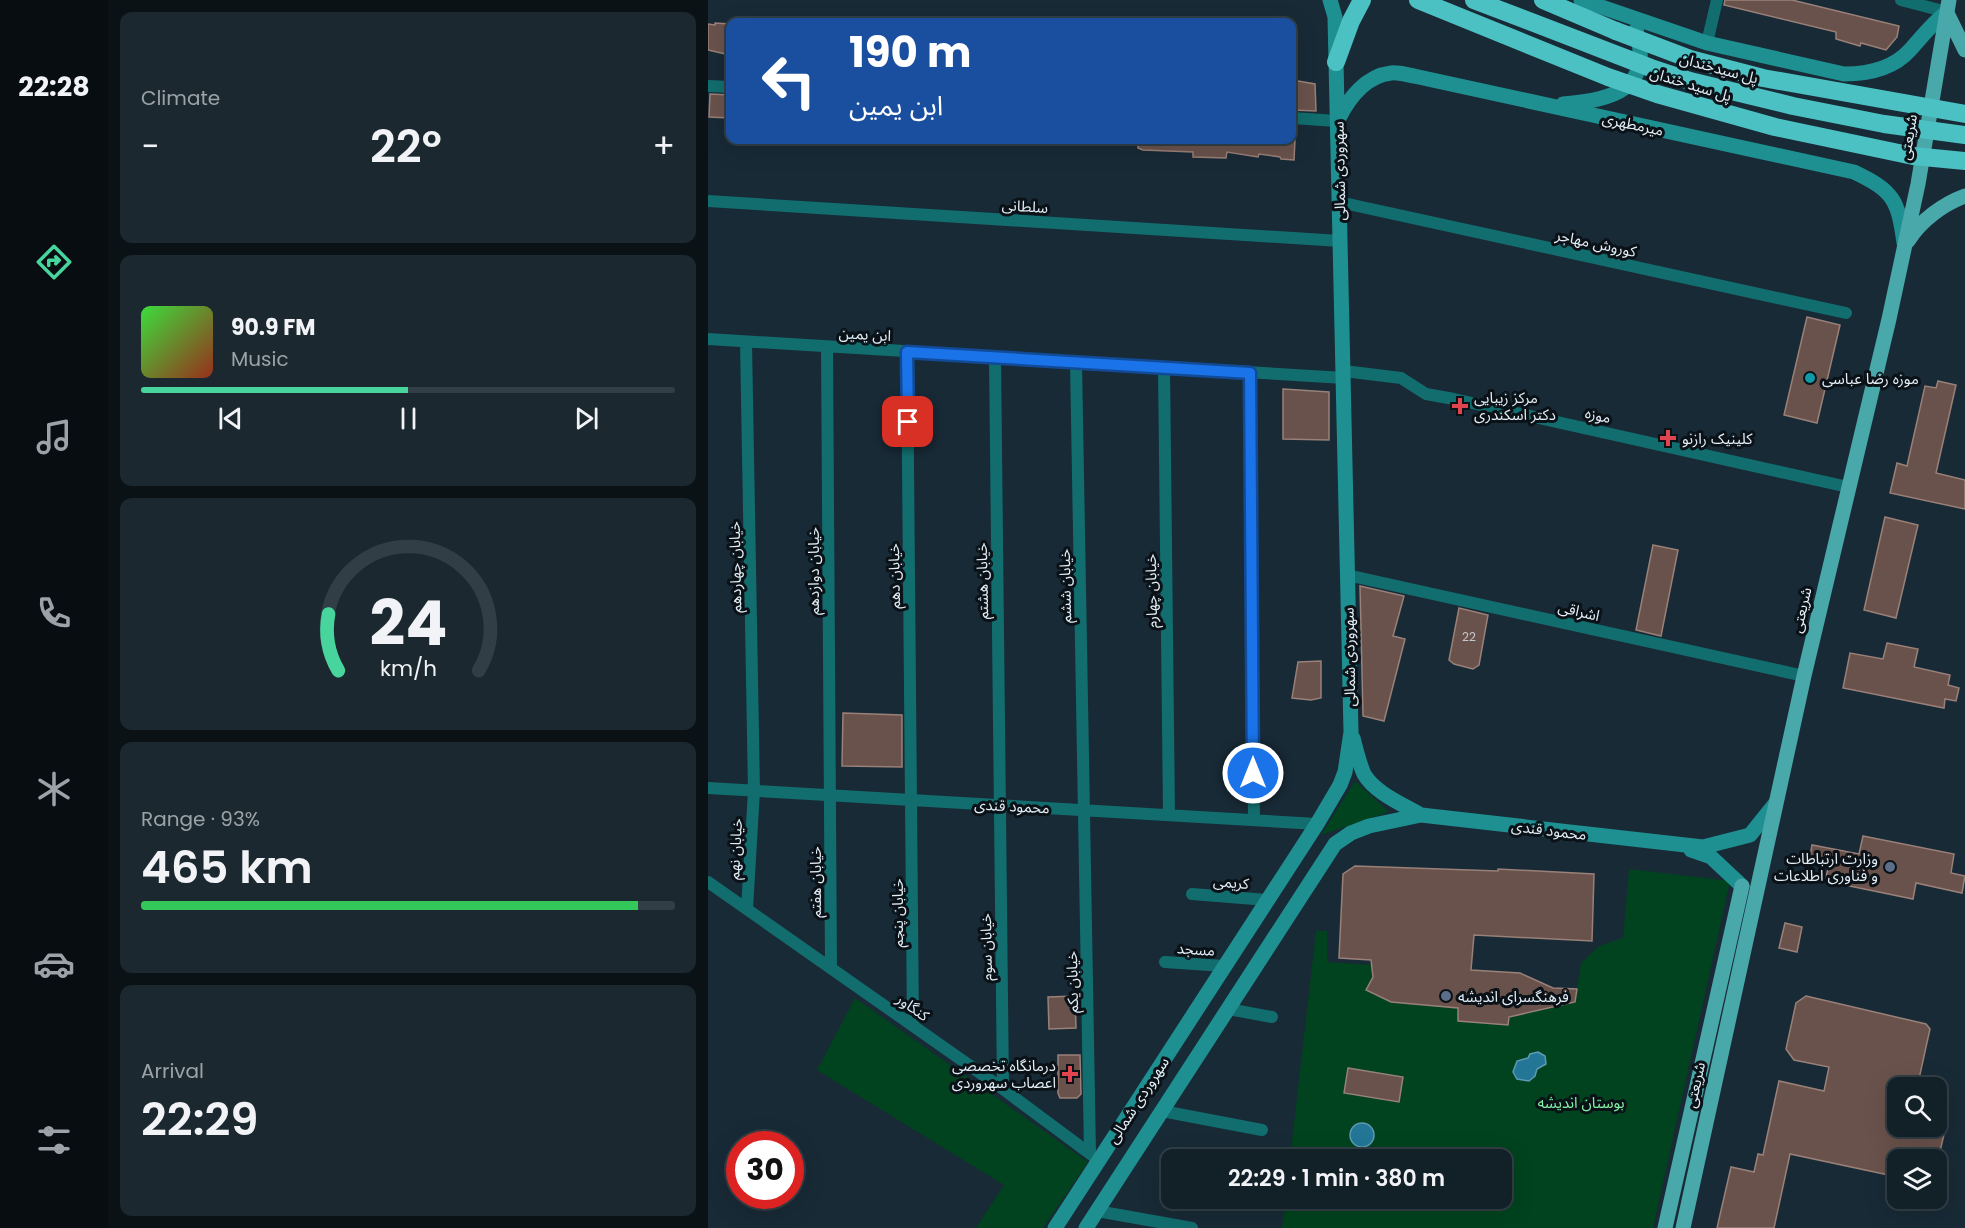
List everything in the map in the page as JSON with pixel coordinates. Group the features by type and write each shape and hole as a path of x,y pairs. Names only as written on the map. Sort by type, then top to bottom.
{"highway":[{"path":"1336,62 1362,0"},
{"name":"پل سید خندان","path":"1418,0 1608,76 1691,104 1776,127 1913,156 1965,161"},
{"name":"پل سیدخندان","path":"1474,0 1690,81 1822,112 1884,124 1965,135"},
{"path":"1543,0 1690,59 1763,78 1921,108 1965,114"}],"main road":[{"name":"سهروردی شمالی","path":"1055,1228 1095,1157 1317,824 1345,772 1351,732 1335,17 1330,0"},
{"path":"1581,0 1707,43 1844,74 1866,74 1885,67 1904,56 1948,6 1965,50"},
{"name":"شریعتی","path":"1683,1228 1775,804 1905,246 1918,184 1948,6"},
{"path":"1548,105 1590,102 1617,95 1633,81 1641,64 1641,46 1635,26 1620,13"},
{"name":"میرمطهری","path":"1337,121 1353,95 1371,81 1391,73 1854,172 1887,191 1901,220 1905,246"},
{"path":"1905,246 1914,230 1946,206 1965,196"},
{"path":"1351,732 1364,773 1371,783 1386,795 1420,815"},
{"name":"محمود قندی","path":"1420,815 1703,847 1750,835 1775,804"},
{"name":"سهروردی شمالی","path":"1086,1228 1335,844 1369,826 1420,815"},
{"name":"محمود قندی","path":"1677,845 1711,857 1742,886"},
{"name":"شریعتی","path":"1665,1228 1742,886"}],"street":[{"path":"1707,43 1717,0"},
{"path":"1901,0 1948,6"},
{"path":"708,86 726,87"},
{"path":"1296,118 1337,121"},
{"name":"سلطانی","path":"708,201 1340,241"},
{"name":"کوروش مهاجر","path":"1339,202 1846,313"},
{"name":"ابن یمین","path":"708,339 1250,373 1344,374"},
{"name":"خیابان چهاردهم","path":"746,342 754,791"},
{"name":"خیابان دوازدهم","path":"827,347 830,795"},
{"name":"خیابان دهم","path":"907,352 912,800"},
{"name":"خیابان هشتم","path":"995,357 1000,805"},
{"name":"خیابان ششم","path":"1076,362 1084,810"},
{"name":"خیابان چهارم","path":"1164,367 1169,815"},
{"path":"1250,373 1254,820"},
{"name":"موزه","path":"1344,374 1401,378 1426,394 1848,487"},
{"name":"اشراقی","path":"1347,575 1804,676"},
{"name":"محمود قندی","path":"708,788 1317,824"},
{"name":"خیابان نهم","path":"747,909 754,791"},
{"name":"خیابان هفتم","path":"830,795 831,968"},
{"name":"خیابان پنجم","path":"912,800 913,1026"},
{"name":"خیابان سوم","path":"1000,805 1003,1089"},
{"name":"خیابان یکم","path":"1084,810 1095,1157"},
{"name":"کنگاور","path":"708,882 1003,1089 1095,1157"},
{"name":"کریمی","path":"1192,894 1267,900"},
{"name":"مسجد","path":"1165,962 1224,966"},
{"path":"1228,1008 1272,1017"},
{"path":"1162,1111 1262,1130"},
{"path":"1097,1211 1192,1228"}],"green space":[{"path":"1355,781 1389,812 1321,835"},
{"name":"بوستان اندیشه","path":"1629,869 1730,881 1653,1228 1282,1228 1285,1209 1512,1209 1512,1149 1291,1149 1316,931 1327,931 1327,962 1371,965 1373,977 1366,990 1391,1002 1458,1008 1458,1021 1508,1024 1509,1017 1575,1002 1581,963 1599,946 1623,938"},
{"path":"855,998 1088,1162 1043,1228 976,1228 1004,1185 817,1070"}],"water":[{"path":"1538,1052 1545,1056 1546,1064 1537,1069 1535,1076 1529,1081 1517,1079 1513,1072 1517,1061"},
{"path":"1362,1123 1367,1124 1373,1130 1373,1140 1367,1146 1362,1147 1357,1146 1351,1140 1350,1135 1351,1130 1357,1124"}],"building":[{"path":"1725,0 1792,0 1899,26 1897,37 1886,50 1861,43 1860,46 1836,39 1836,32 1724,5"},
{"path":"715,23 726,24 726,54 708,50 708,24 715,25"},
{"path":"1296,81 1315,84 1316,111 1296,110"},
{"path":"710,94 726,95 726,118 709,117"},
{"path":"1138,144 1295,144 1294,160 1259,154 1258,157 1227,152 1226,158 1193,157 1193,152 1138,148"},
{"path":"1807,317 1840,325 1817,423 1784,415"},
{"path":"1938,381 1956,385 1936,473 1965,480 1965,509 1890,493 1897,463 1907,466 1925,386 1936,388"},
{"path":"1283,389 1329,392 1329,440 1283,439"},
{"path":"1885,517 1918,525 1896,618 1864,610"},
{"path":"1653,545 1678,550 1661,636 1636,630"},
{"path":"1360,586 1404,596 1393,636 1405,639 1384,721 1363,716"},
{"path":"1459,608 1488,615 1479,665 1473,669 1454,664 1449,660"},
{"path":"1887,643 1918,649 1914,667 1950,675 1948,685 1959,688 1956,701 1945,699 1944,708 1843,688 1850,653 1883,659"},
{"path":"1321,661 1321,698 1311,700 1292,698 1298,662"},
{"path":"843,713 902,715 902,767 842,766"},
{"name":"وزارت ارتباطات و فناوری اطلاعات","path":"1863,836 1954,854 1951,873 1965,876 1962,893 1916,883 1913,899 1825,881 1830,861 1810,857 1812,845 1859,854"},
{"path":"1355,866 1594,874 1592,941 1474,935 1471,970 1520,973 1553,988 1577,989 1575,1002 1509,1017 1508,1025 1458,1021 1458,1008 1391,1002 1366,990 1373,977 1371,960 1339,958 1343,874"},
{"path":"1785,923 1802,927 1797,952 1779,948"},
{"path":"1075,996 1076,1028 1049,1029 1048,997"},
{"path":"1806,996 1926,1024 1930,1029 1919,1077 1887,1077 1887,1137 1943,1137 1941,1149 1887,1149 1887,1175 1790,1154 1774,1228 1717,1228 1731,1167 1754,1172 1758,1154 1763,1155 1779,1081 1824,1091 1829,1067 1794,1060 1786,1049 1796,1003"},
{"name":"درمانگاه تخصصی اعصاب سهروردی","path":"1058,1055 1080,1055 1081,1094 1077,1098 1060,1098"},
{"path":"1348,1068 1403,1077 1399,1102 1344,1093"}],"place":[{"name":"موزه رضا عباسی","path":"1810,378"},
{"name":"مرکز زیبایی دکتر اسکندری","path":"1460,406"},
{"name":"کلینیک رازنو","path":"1668,438"},
{"name":"وزارت ارتباطات و فناوری اطلاعات","path":"1890,867"},
{"name":"فرهنگسرای اندیشه","path":"1446,996"},
{"name":"درمانگاه تخصصی اعصاب سهروردی","path":"1070,1074"}],"route":[{"path":"908,422 907,352 1250,373 1253,773"}]}
